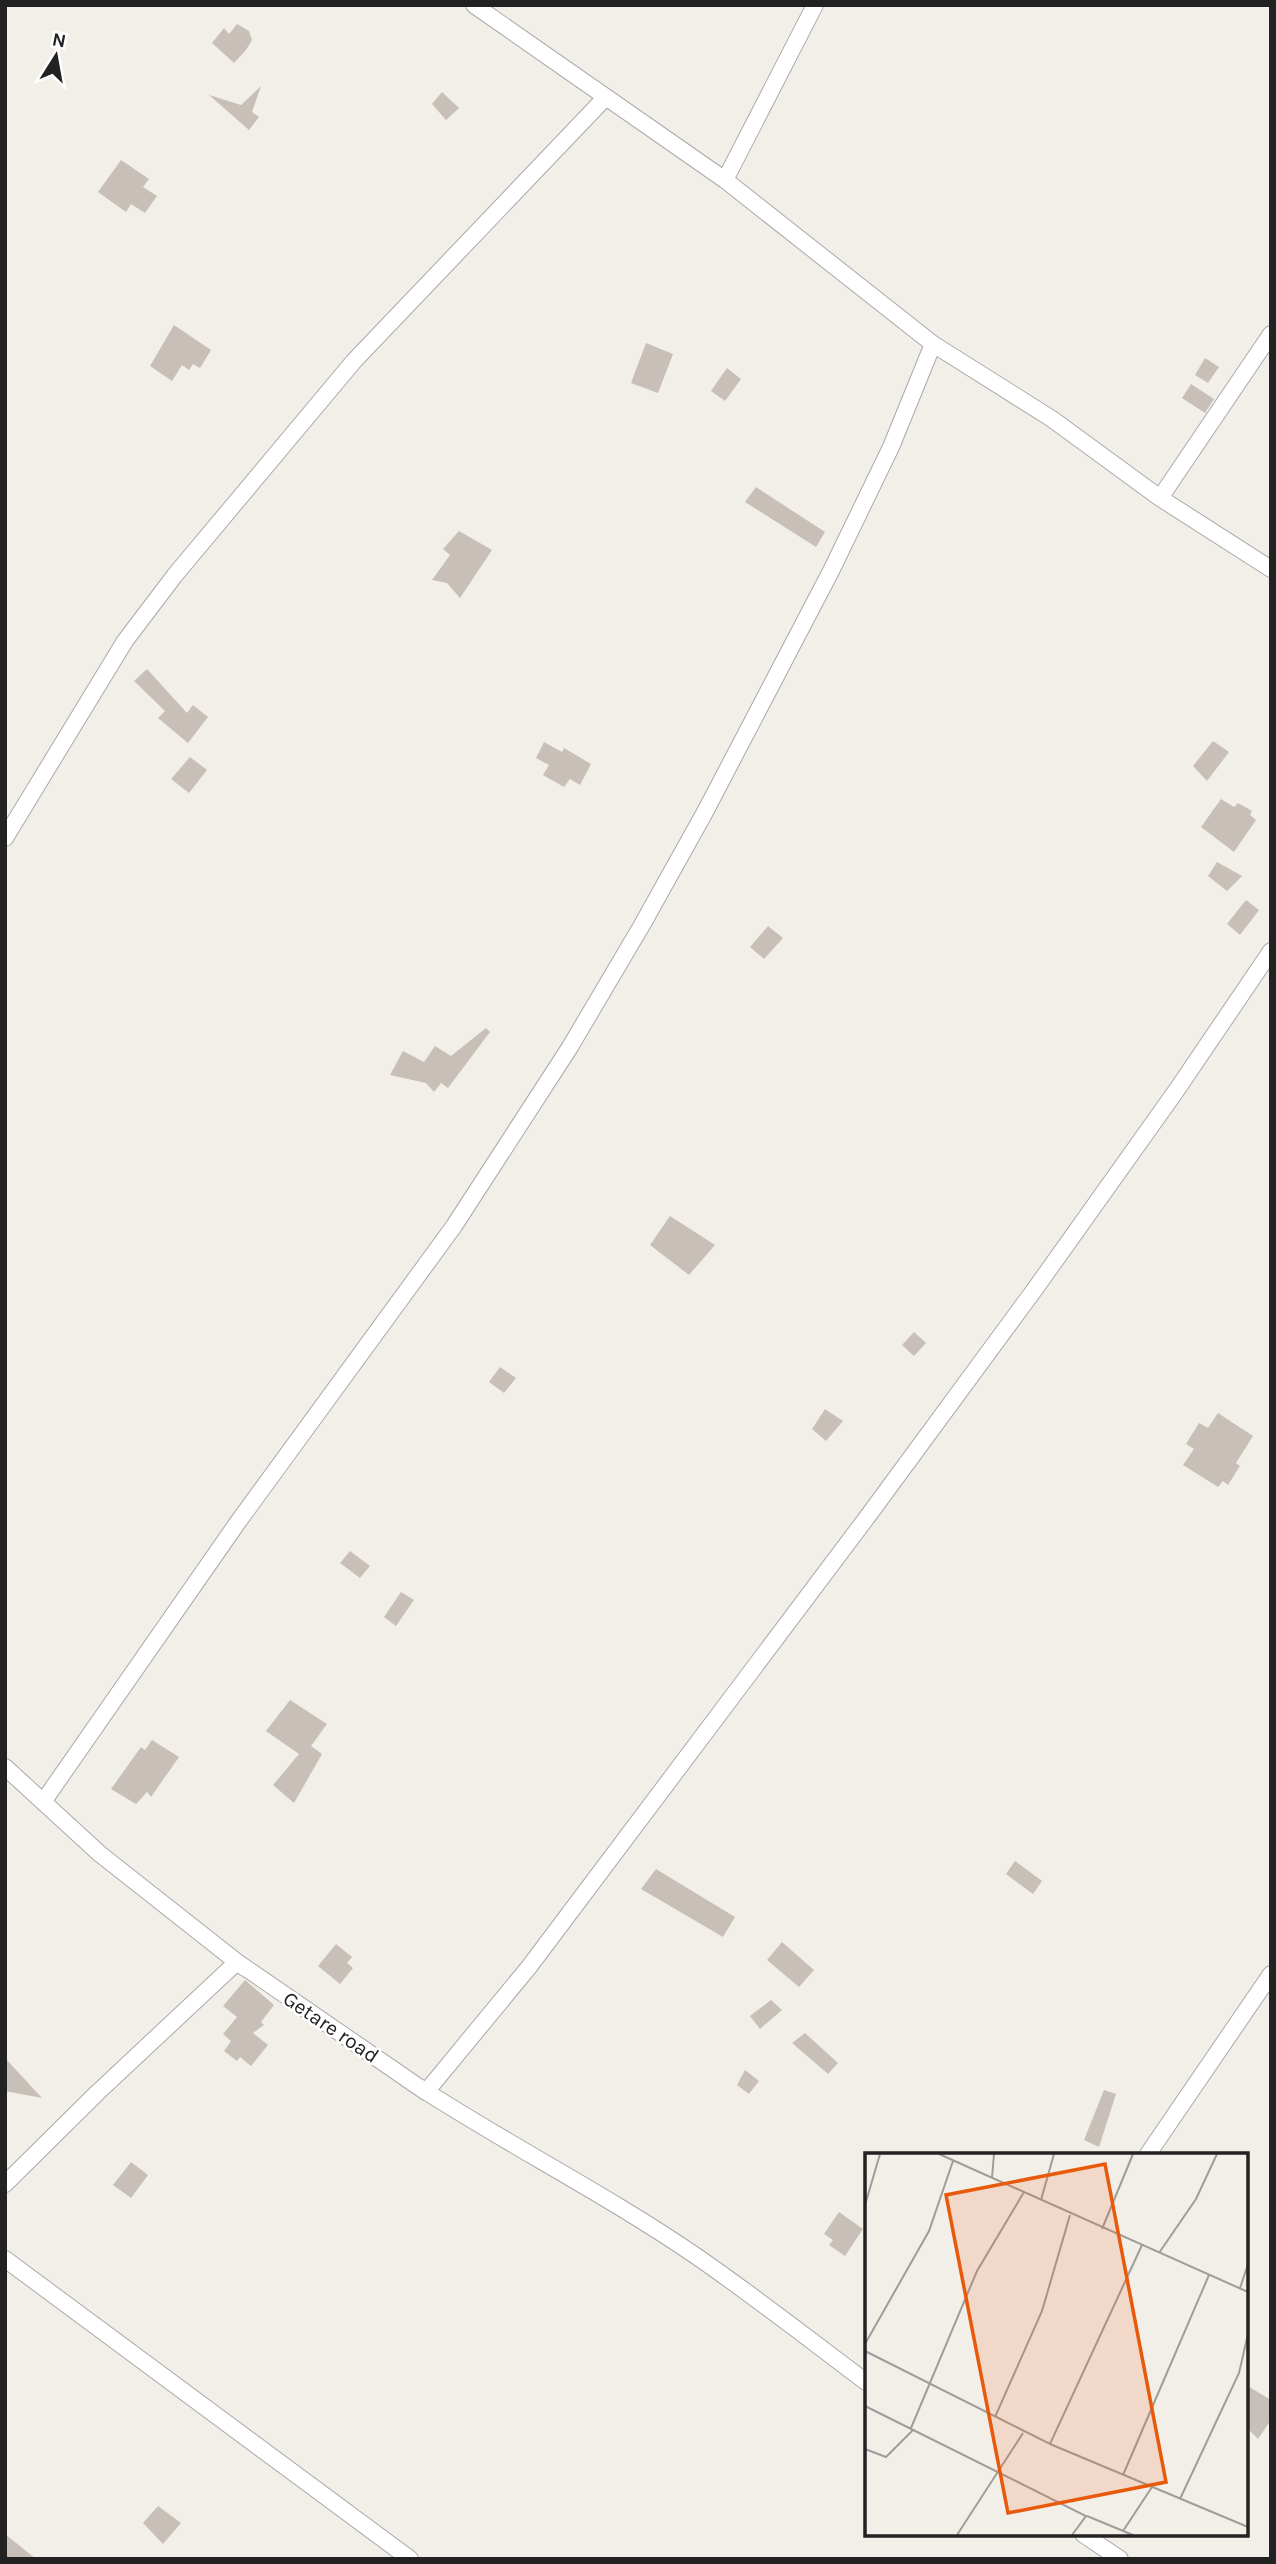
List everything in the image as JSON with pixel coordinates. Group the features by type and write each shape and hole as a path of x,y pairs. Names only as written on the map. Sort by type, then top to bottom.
{"street":[{"path":"474,5 725,180 933,344 1052,419 1160,498 1271,569"},
{"path":"725,180 815,5"},
{"path":"5,838 125,641 175,575 354,361 605,97"},
{"path":"1160,498 1271,334"},
{"path":"43,1802 239,1522 454,1226 570,1047 692,834 831,571 891,447 933,344"},
{"path":"426,2092 529,1967 868,1516 1035,1289 1176,1091 1271,951"},
{"path":"5,1767 100,1854 237,1962 345,2040 696,2256 865,2381"},
{"path":"5,2185 97,2093 237,1962"},
{"path":"1149,2153 1271,1974"},
{"path":"5,2262 409,2559"},
{"path":"1086,2536 1120,2559"}],"building":[{"path":"237,24 249,31 252,40 234,63 212,43 224,28 229,34"},
{"path":"261,86 252,112 259,117 249,130 209,95 241,105"},
{"path":"442,92 459,108 446,120 432,104"},
{"path":"121,160 149,179 143,187 157,196 145,213 131,204 126,212 98,192"},
{"path":"174,325 211,350 200,368 193,364 189,370 182,365 172,381 150,366"},
{"path":"646,343 673,354 658,393 631,383"},
{"path":"1205,358 1219,367 1208,383 1195,375"},
{"path":"727,368 741,379 725,401 711,391"},
{"path":"1191,384 1214,399 1205,413 1182,398"},
{"path":"756,487 825,532 816,547 745,502"},
{"path":"459,531 492,550 460,598 447,583 432,580 450,555 443,549"},
{"path":"147,669 187,713 193,705 208,717 188,743 158,718 165,711 134,681"},
{"path":"1213,741 1229,752 1207,781 1193,766"},
{"path":"544,742 562,752 564,748 591,764 580,785 570,779 564,787 543,775 549,765 536,758"},
{"path":"190,757 207,770 189,793 171,779"},
{"path":"1221,799 1234,807 1238,803 1252,811 1250,815 1256,820 1234,852 1201,827"},
{"path":"1217,862 1242,876 1227,891 1208,876"},
{"path":"1246,900 1259,910 1240,935 1227,924"},
{"path":"768,926 783,938 764,959 750,947"},
{"path":"486,1028 490,1032 448,1088 441,1083 434,1092 426,1083 390,1075 403,1051 424,1062 435,1046 451,1056"},
{"path":"670,1216 715,1245 689,1275 650,1245"},
{"path":"914,1332 926,1343 914,1356 902,1345"},
{"path":"500,1367 516,1378 504,1393 489,1382"},
{"path":"825,1409 843,1421 826,1441 812,1429"},
{"path":"1218,1413 1253,1436 1236,1463 1240,1466 1228,1485 1223,1481 1218,1487 1183,1465 1194,1449 1186,1444 1199,1423 1208,1428"},
{"path":"350,1551 370,1566 360,1578 340,1563"},
{"path":"401,1592 414,1600 396,1626 384,1617"},
{"path":"290,1700 327,1724 311,1746 322,1754 294,1803 273,1785 299,1754 266,1731"},
{"path":"152,1740 179,1757 151,1797 147,1792 136,1804 111,1789 141,1747 145,1750"},
{"path":"1015,1861 1042,1881 1033,1894 1006,1874"},
{"path":"656,1869 735,1917 723,1937 641,1889"},
{"path":"782,1942 814,1970 799,1987 767,1960"},
{"path":"336,1944 352,1957 347,1963 353,1968 340,1984 318,1966"},
{"path":"245,1980 274,2005 261,2022 264,2025 253,2033 268,2045 251,2066 240,2057 237,2061 224,2051 231,2041 223,2034 237,2017 223,2006"},
{"path":"771,2000 782,2010 760,2029 750,2016"},
{"path":"805,2033 838,2063 828,2074 792,2043"},
{"path":"5,2058 42,2098 5,2091"},
{"path":"745,2070 759,2081 749,2094 737,2085"},
{"path":"1104,2090 1116,2094 1099,2147 1084,2140"},
{"path":"131,2162 148,2175 131,2198 113,2185"},
{"path":"839,2212 863,2229 845,2256 829,2245 833,2240 824,2234"},
{"path":"1248,2386 1271,2400 1271,2420 1258,2439 1248,2429"},
{"path":"158,2506 181,2523 163,2544 143,2523"},
{"path":"5,2534 36,2559 5,2559"}]}
